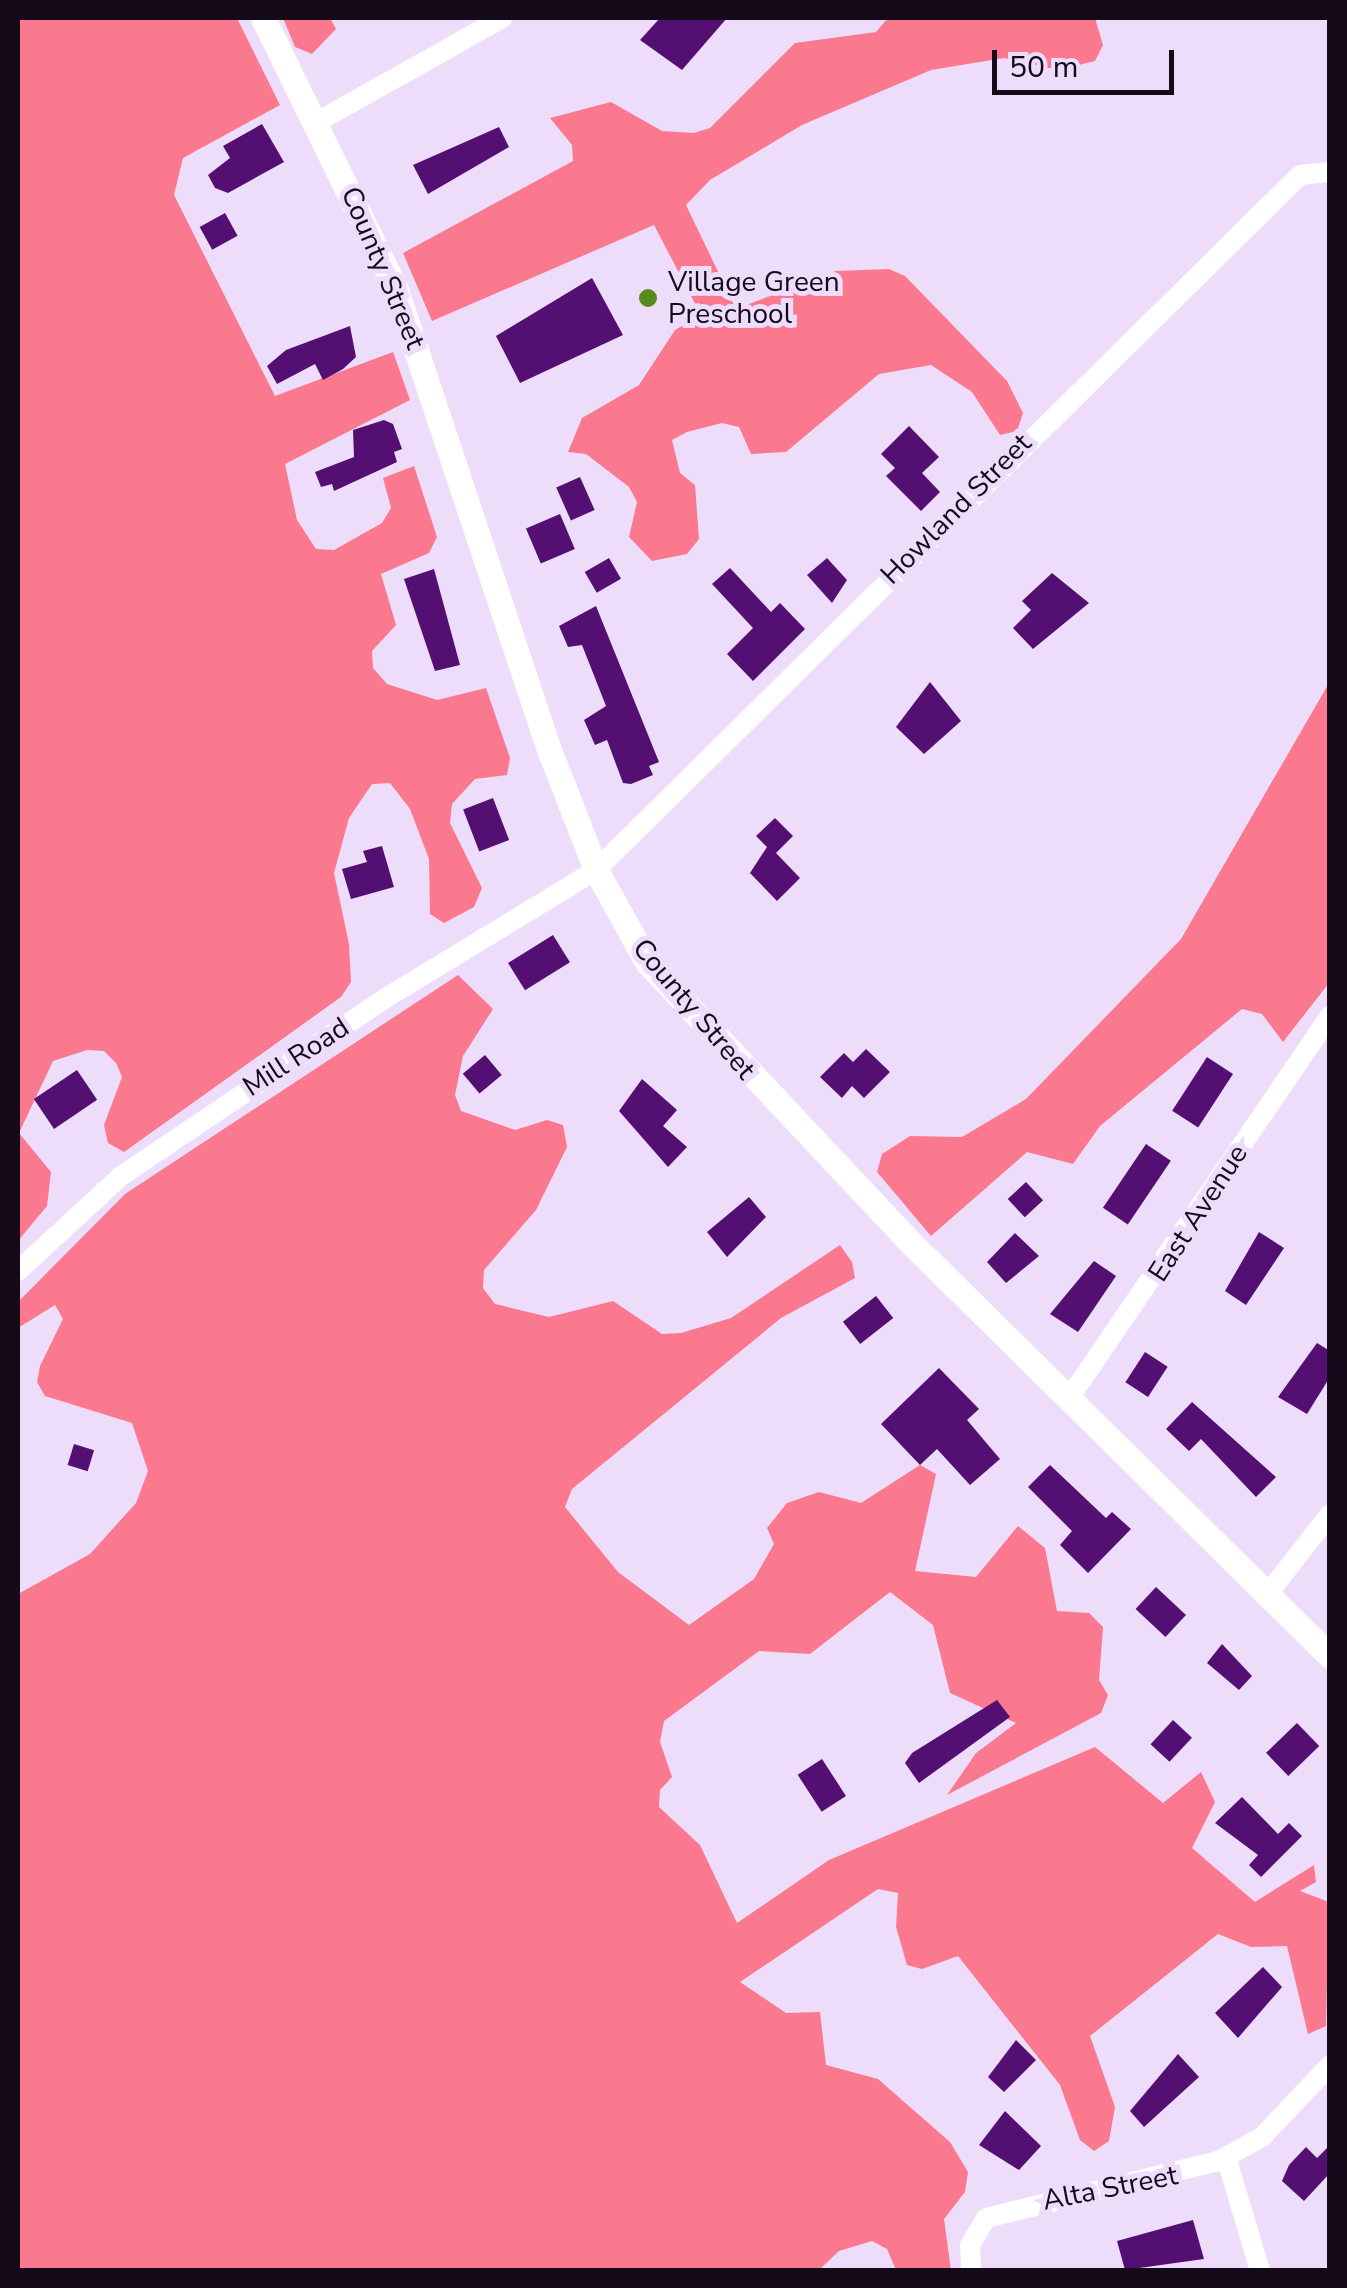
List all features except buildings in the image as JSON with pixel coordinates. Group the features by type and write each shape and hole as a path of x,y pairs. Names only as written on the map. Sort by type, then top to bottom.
{"street":[{"name":"County Street","path":"262,18 317,122 396,290 596,870 647,962 715,1042 1330,1656"},
{"path":"317,122 502,18"},
{"name":"Howland Street","path":"596,870 1300,175 1330,172"},
{"name":"Mill Road","path":"18,1271 121,1176 389,996 596,870"},
{"name":"East Avenue","path":"1070,1397 1326,1021"},
{"path":"1266,1596 1330,1514"},
{"name":"Alta Street","path":"971,2270 970,2245 986,2218 1040,2200 1174,2178 1226,2157 1262,2137 1330,2065"},
{"path":"1226,2157 1260,2270"}],"shaded area":[{"path":"18,18 237,18 280,105 183,158 174,195 275,396 393,352 410,400 285,464 297,520 316,549 334,550 382,523 391,508 383,478 414,466 437,537 429,553 381,574 396,625 372,651 373,668 387,684 437,700 486,688 510,758 507,775 475,779 452,804 450,823 482,888 474,907 444,923 430,914 429,859 410,809 390,783 372,784 349,818 334,873 349,944 351,982 341,997 124,1152 108,1143 104,1125 122,1077 116,1063 104,1051 87,1050 53,1061 19,1133 51,1172 47,1206 18,1241"},
{"path":"283,18 330,18 336,29 312,54 295,47"},
{"path":"888,18 1095,18 1103,45 1095,61 1058,70 1004,58 931,70 802,125 710,180 686,205 736,309 836,271 889,269 905,276 1007,381 1023,413 1017,431 1000,435 972,392 931,365 879,374 786,452 751,454 739,427 722,423 687,432 672,440 680,473 695,485 699,539 687,554 652,561 629,537 637,502 629,487 586,454 568,452 582,418 639,385 675,330 701,315 654,225 432,321 403,253 573,161 572,145 550,118 611,102 662,131 694,133 710,128 795,43 876,32"},
{"path":"1329,683 1329,983 1283,1042 1262,1014 1242,1009 1100,1126 1073,1164 1027,1152 931,1236 877,1172 882,1154 910,1136 962,1137 1026,1099 1181,939"},
{"path":"458,975 493,1009 463,1056 455,1095 461,1111 515,1130 547,1120 563,1125 567,1147 536,1210 484,1270 483,1288 495,1304 549,1317 613,1301 662,1334 681,1333 731,1318 840,1245 852,1262 855,1278 781,1318 572,1489 565,1507 618,1572 689,1625 754,1579 774,1544 767,1528 787,1503 819,1492 861,1503 920,1465 936,1474 915,1571 976,1577 1018,1526 1045,1548 1057,1611 1089,1613 1103,1627 1099,1680 1108,1695 1101,1713 947,1795 976,1753 1016,1723 950,1693 933,1625 890,1592 810,1654 759,1651 664,1721 660,1742 672,1777 660,1790 659,1807 700,1845 737,1923 829,1860 1095,1747 1163,1803 1201,1772 1215,1802 1192,1848 1255,1902 1314,1865 1316,1882 1300,1891 1329,1902 1326,2026 1308,2034 1287,1946 1251,1947 1218,1934 1090,2036 1115,2107 1109,2141 1094,2151 1080,2140 1060,2085 958,1956 922,1969 907,1965 896,1927 898,1893 878,1889 740,1982 786,2013 820,2012 826,2065 878,2079 950,2142 968,2172 965,2192 944,2219 951,2270 896,2270 887,2249 872,2241 839,2251 819,2270 18,2270 18,1594 90,1554 136,1503 148,1471 132,1423 45,1396 37,1382 40,1366 63,1319 55,1305 18,1328 18,1302 125,1194"}],"place":[{"name":"Village Green Preschool","path":"648,298"}]}
